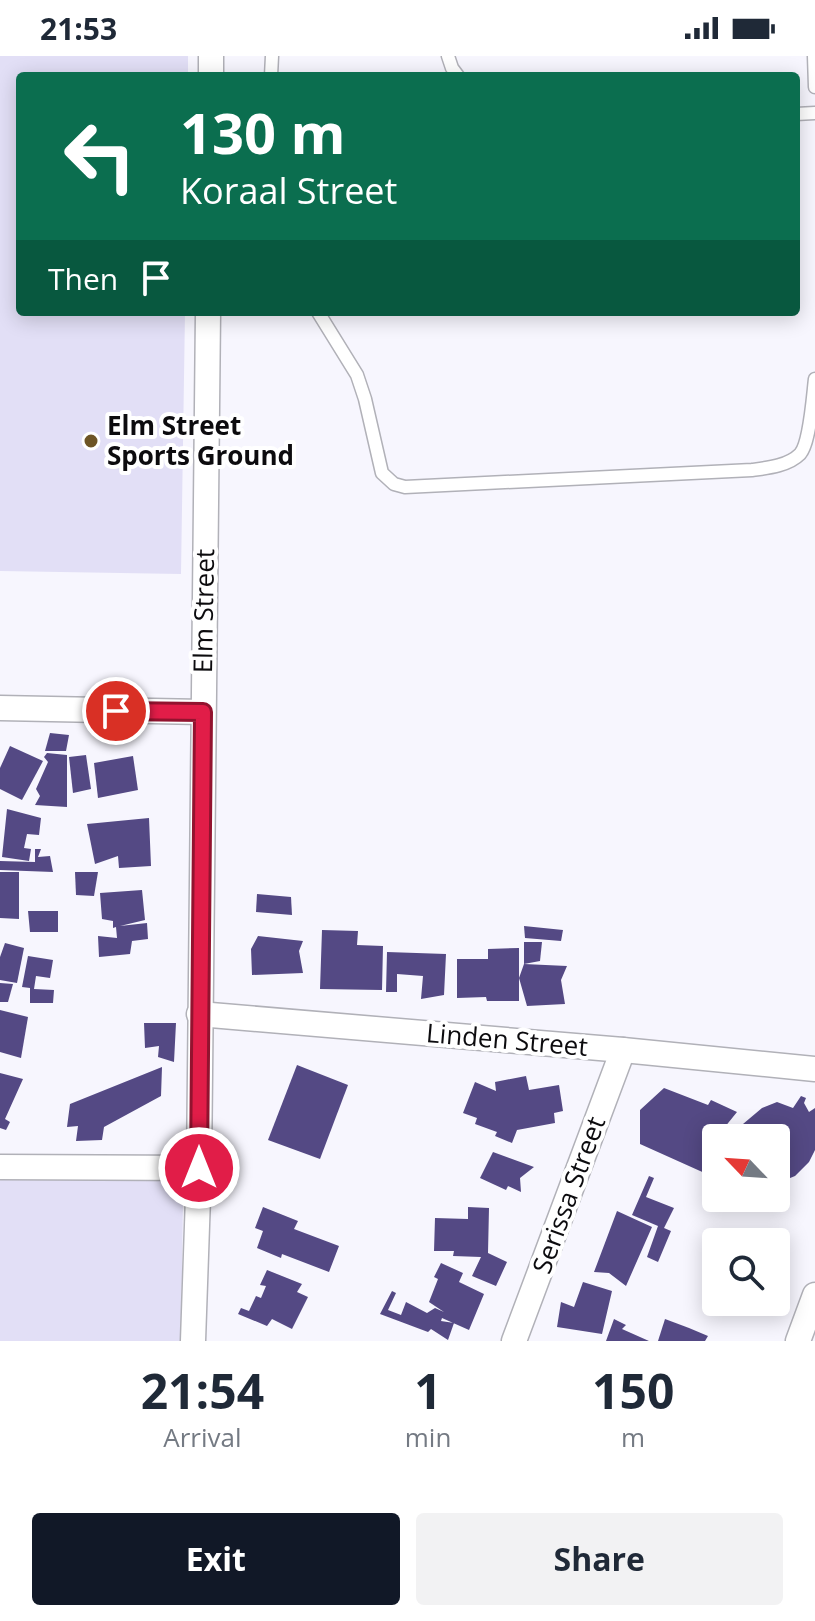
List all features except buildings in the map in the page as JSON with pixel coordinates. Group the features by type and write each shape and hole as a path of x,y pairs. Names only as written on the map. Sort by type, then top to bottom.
{"street":[{"name":"Elm Street","path":"193,1341 199,1168 208,316"},
{"path":"0,708 203,712"},
{"name":"Linden Street","path":"199,1014 815,1069"},
{"name":"Serissa Street","path":"514,1341 623,1050"},
{"path":"0,1167 199,1168"},
{"path":"798,1341 815,1295"}],"lane":[{"path":"814,56 815,87"},
{"path":"320,316 357,375 382,473 394,484 405,487 752,470 776,466 802,453 815,379"}],"shaded area":[{"name":"Elm Street Sports Ground","path":"0,56 188,56 188,72 16,72 16,316 185,316 181,574 0,571"},
{"path":"0,1177 163,1180 173,1185 183,1201 181,1341 0,1341"}],"place":[{"name":"Elm Street Sports Ground","path":"91,441"}],"route":[{"path":"116,711 203,712 199,1168"}]}
